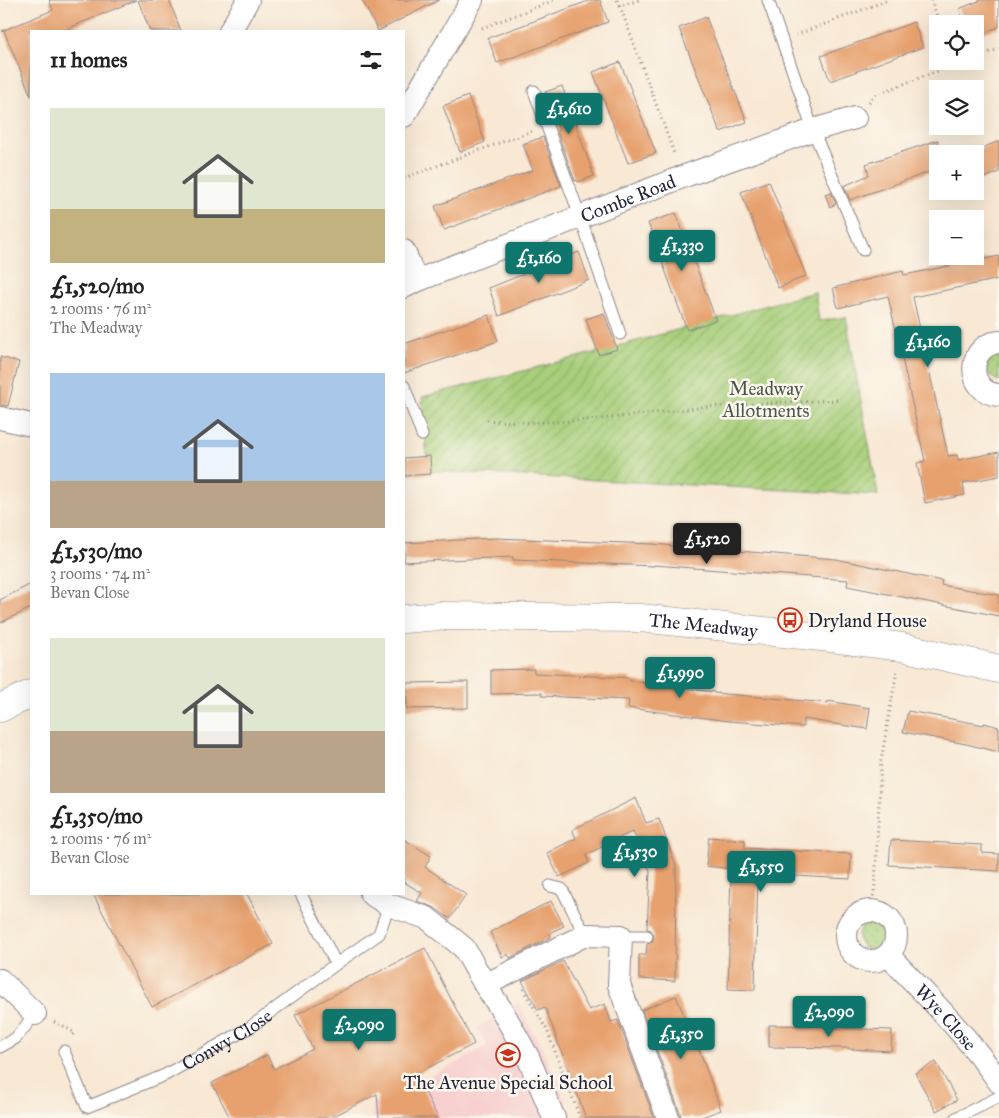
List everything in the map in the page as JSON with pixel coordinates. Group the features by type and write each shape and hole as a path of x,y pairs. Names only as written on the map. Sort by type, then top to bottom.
{"street":[{"path":"231,30 248,0"},
{"path":"405,114 472,0"},
{"name":"Combe Road","path":"410,284 682,177 813,130 855,118"},
{"path":"405,256 410,284"},
{"path":"999,342 988,344 981,350 976,358 974,367 975,377 979,385 986,391 999,395"},
{"path":"0,418 30,425"},
{"name":"The Meadway","path":"405,619 439,616 640,618 902,647 999,668"},
{"path":"0,708 30,694"},
{"name":"Conwy Close","path":"380,899 427,918 464,948 528,1057 554,1118"},
{"path":"871,910 887,916 893,923 896,931 896,940 888,955 881,959 865,961 852,953 847,946 846,930 854,917 862,912 871,910"},
{"path":"485,985 585,935 621,936 619,985 668,1118"},
{"name":"Wye Close","path":"888,955 930,998 985,1061 999,1082"},
{"path":"0,980 35,1014"}],"lane":[{"path":"768,0 813,130 863,250"},
{"path":"534,92 580,216 620,334"},
{"path":"405,389 422,435"},
{"path":"550,886 562,890 585,935"},
{"path":"302,895 336,964"},
{"name":"Conwy Close","path":"64,1050 87,1107 165,1075 250,1028 379,934 380,899"},
{"path":"621,936 647,936"},
{"path":"0,1047 16,1038 35,1014"},
{"path":"956,1118 999,1097"}],"path":[{"path":"448,40 555,0"},
{"path":"617,0 682,177"},
{"path":"620,6 639,0"},
{"path":"782,40 888,0"},
{"path":"931,0 937,15"},
{"path":"984,54 999,49"},
{"path":"855,118 875,95 937,70"},
{"path":"405,178 547,126"},
{"path":"487,420 556,422 718,406 839,400"},
{"path":"871,910 875,885 881,761 902,647"},
{"path":"35,1014 75,1033 64,1050"}],"shaded area":[{"name":"The Avenue Special School","path":"518,1003 560,1084 569,1118 373,1118 374,1102 456,1064 487,1046 477,1028"}],"green space":[{"name":"Meadway Allotments","path":"815,292 819,321 846,317 878,495 428,471 422,397 593,353"},
{"path":"999,354 999,381 992,378 988,372 987,365 990,358"},
{"path":"872,922 882,926 886,936 882,946 872,950 862,946 858,936 862,926"}],"building":[{"path":"49,0 136,0 64,30 30,30 30,94 4,31 2,31 53,10"},
{"path":"138,0 169,0 181,30 150,30"},
{"path":"362,0 439,0 380,30 377,30"},
{"path":"591,0 600,0 608,22 497,63 488,38"},
{"path":"981,0 999,0 999,27 984,33 984,15 961,15 959,9"},
{"path":"706,17 747,122 720,132 679,28"},
{"path":"914,22 923,47 830,81 821,56"},
{"path":"620,62 656,153 628,163 593,72"},
{"path":"562,86 594,176 578,182 577,180 575,181 545,92"},
{"path":"468,96 485,142 460,152 443,106"},
{"path":"543,137 561,186 444,230 435,206 533,170 523,144"},
{"path":"938,140 938,145 929,145 929,172 850,200 844,186 869,175 866,164"},
{"path":"999,141 999,172 984,178 984,147"},
{"path":"769,181 806,276 778,288 741,192"},
{"path":"831,192 836,204 830,207 825,194"},
{"path":"676,213 716,320 687,330 648,223"},
{"path":"579,252 589,280 499,316 489,288"},
{"path":"999,256 999,279 913,297 948,456 957,455 958,460 999,452 999,476 963,483 965,495 925,503 917,463 925,461 888,296 838,308 833,288 903,271 904,275 954,265 984,265 984,259"},
{"path":"604,313 617,349 599,355 586,319"},
{"path":"489,315 498,341 405,373 405,344"},
{"path":"0,357 19,362 8,406 0,405"},
{"path":"430,456 431,474 405,476 405,458"},
{"path":"496,538 652,544 836,559 942,581 941,585 999,595 999,616 847,586 848,580 654,565 513,560 513,557 405,562 405,543"},
{"path":"30,585 30,608 0,623 0,600"},
{"path":"534,669 534,673 630,678 630,681 714,693 828,703 828,701 870,708 867,729 803,719 803,727 729,721 628,708 629,700 542,696 542,693 491,694 491,670"},
{"path":"468,682 468,708 407,709 406,683"},
{"path":"908,711 999,727 999,752 903,732"},
{"path":"636,798 646,823 659,819 676,866 675,981 639,979 639,955 646,955 647,944 653,940 654,936 651,930 647,929 650,871 633,831 586,855 589,863 559,877 547,853 576,838 572,830"},
{"path":"709,837 745,840 745,848 851,854 850,879 758,874 755,990 728,989 731,869 706,866"},
{"path":"405,840 431,856 425,867 466,895 450,919 435,908 417,901 422,893 405,883"},
{"path":"891,840 982,845 982,853 999,854 999,871 889,865"},
{"path":"94,895 248,895 273,944 152,1007"},
{"path":"551,901 564,926 549,933 551,937 510,958 508,954 502,957 490,932"},
{"path":"425,948 474,1044 416,1074 438,1118 379,1118 377,1094 330,1118 230,1118 212,1083 267,1055 274,1069 313,1049 295,1015"},
{"path":"563,961 589,1010 605,1004 611,1022 618,1020 654,1118 586,1118 545,1007 538,1010 522,981"},
{"path":"676,996 703,1060 721,1110 699,1118 681,1118 642,1010"},
{"path":"769,1025 837,1026 837,1028 892,1030 891,1051 849,1048 769,1047"},
{"path":"936,1062 957,1100 936,1111 915,1073"}],"place":[{"name":"Dryland House","path":"790,620"},
{"name":"The Avenue Special School","path":"508,1055"}]}
